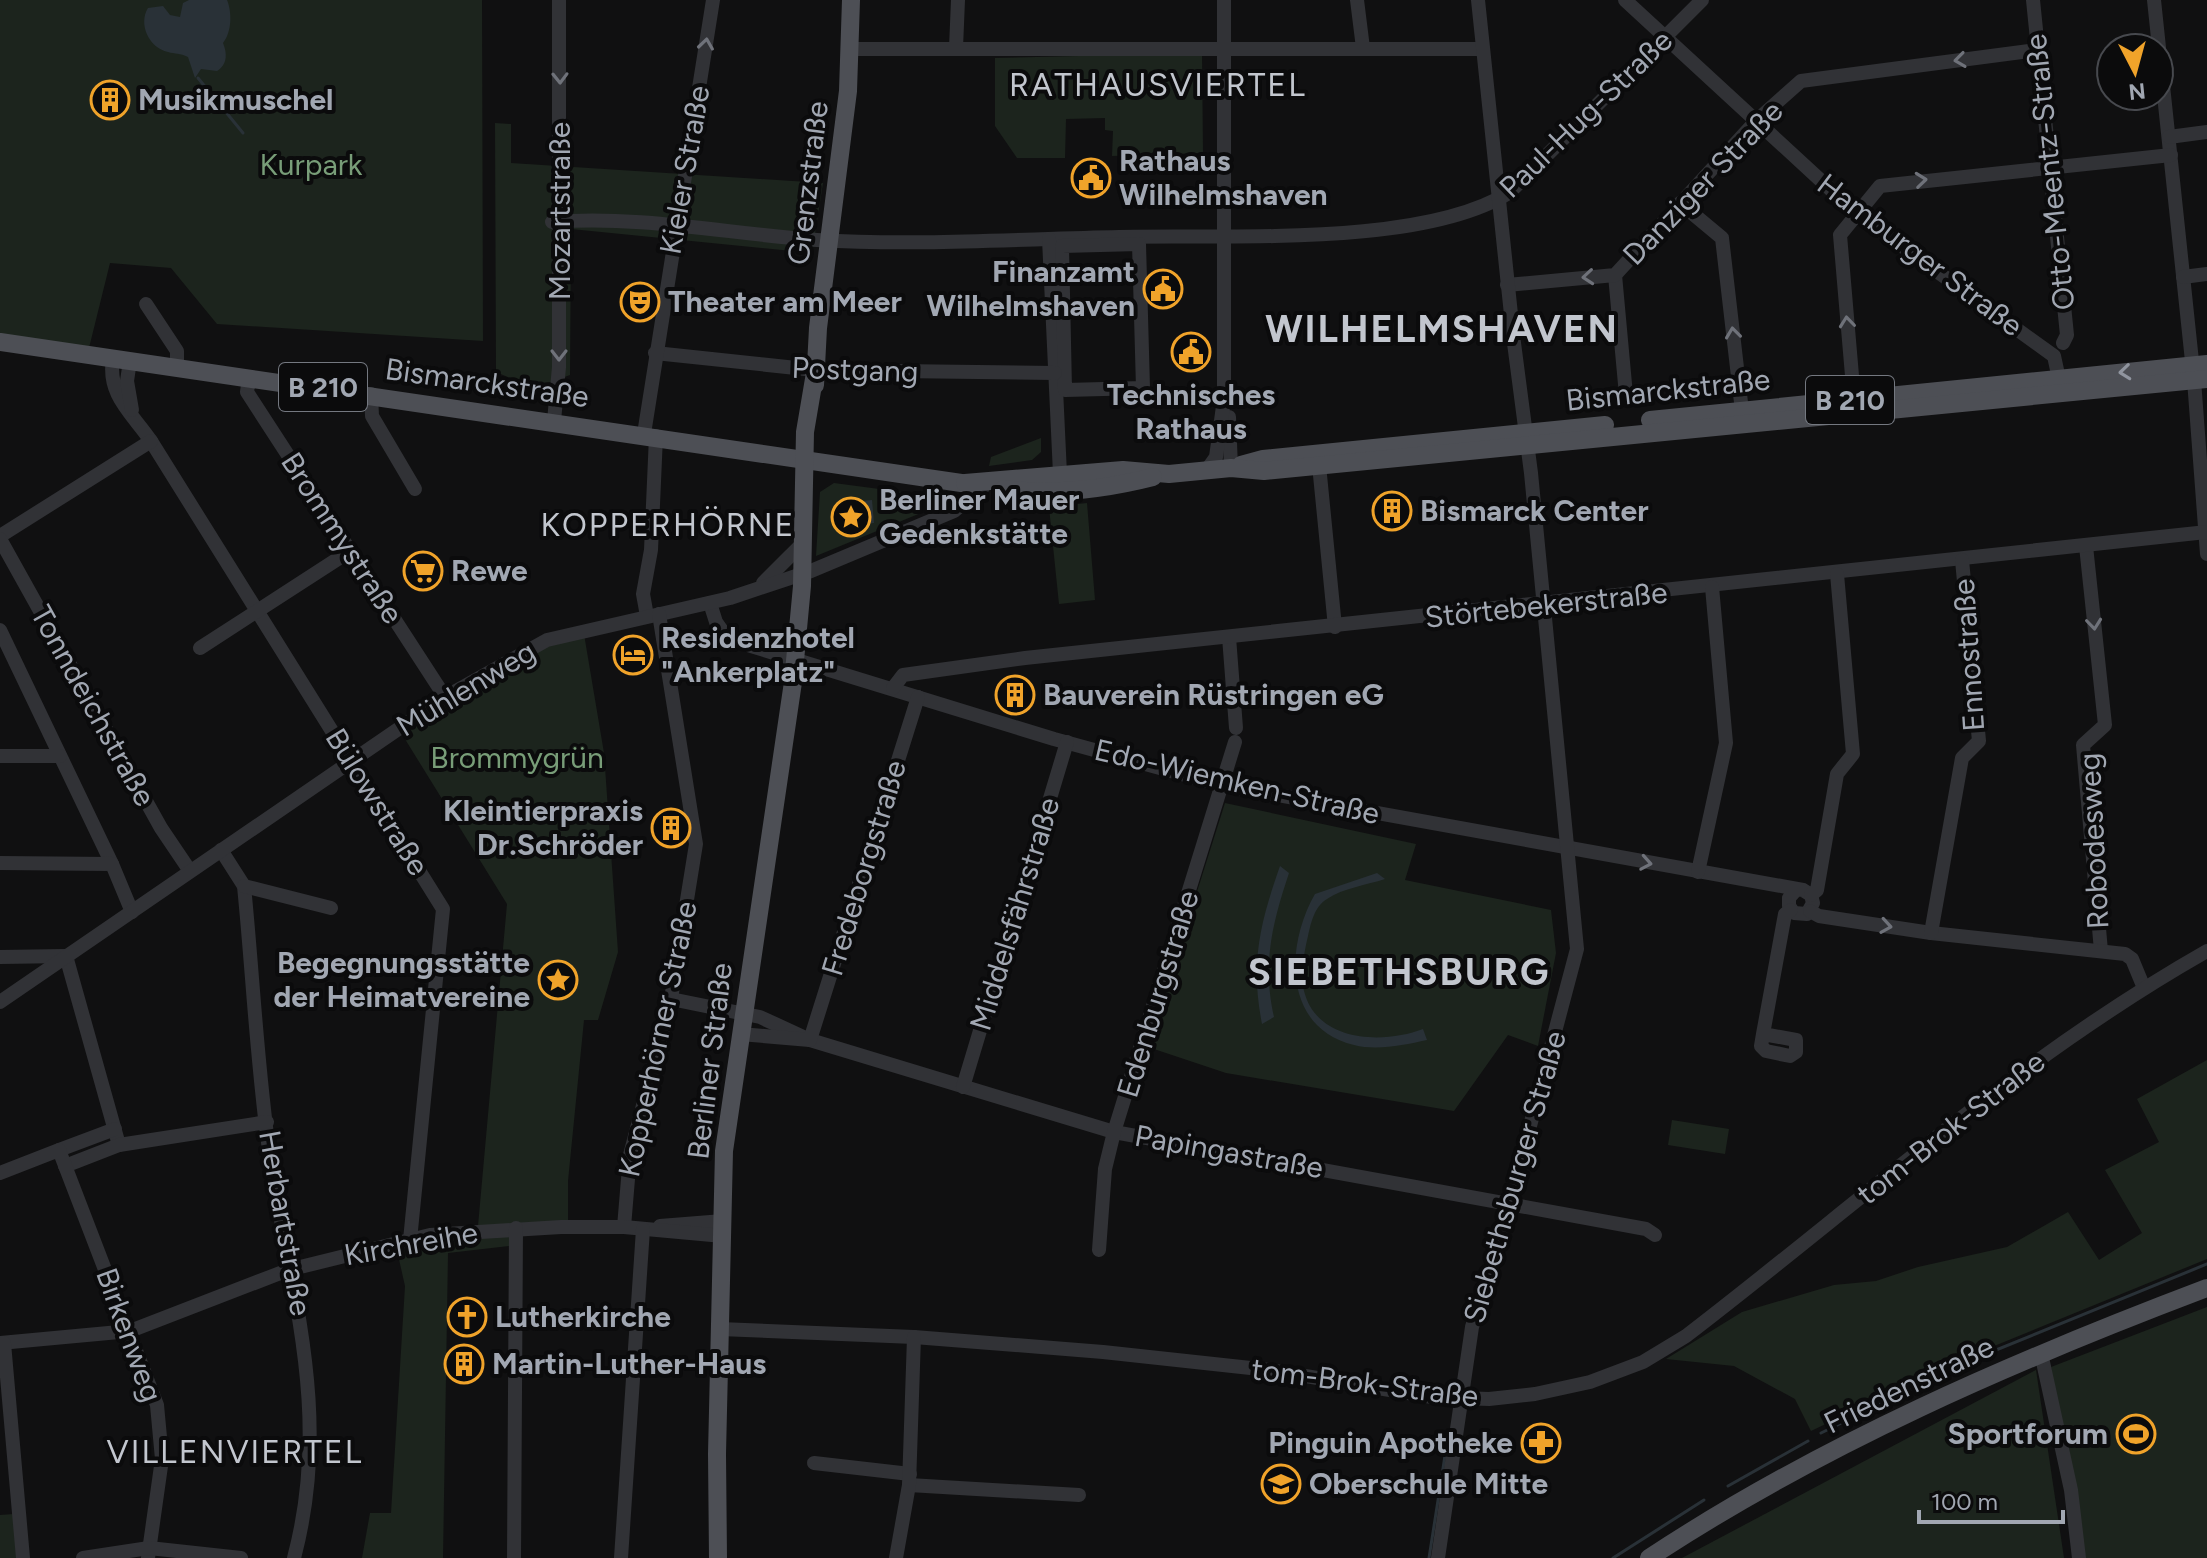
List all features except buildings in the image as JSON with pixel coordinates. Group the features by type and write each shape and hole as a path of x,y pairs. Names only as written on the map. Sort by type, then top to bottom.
{"main road":[{"name":"Grenzstraße","path":"802,544 805,459 814,433 815,372 828,240 852,49 851,0"},
{"name":"Bismarckstraße","path":"0,342 371,394 974,485 1123,470 1169,474"},
{"name":"Bismarckstraße","path":"1231,468 1264,471 1319,465 1854,399 2037,389 2059,379 2200,372"},
{"name":"Bismarckstraße","path":"1047,480 1078,489 1121,485 1169,474 1231,468 1263,459 1526,438 2200,372"},
{"name":"Berliner Straße","path":"718,1558 724,1151 795,658 802,544"},
{"name":"Friedenstraße","path":"1649,1558 1746,1500 1896,1419 2041,1353 2207,1288"}],"street":[{"name":"Mozartstraße","path":"554,421 559,367 555,222 559,0"},
{"name":"Kieler Straße","path":"650,435 655,353 713,0"},
{"path":"956,48 958,0"},
{"path":"1206,471 1216,457 1224,399 1224,0"},
{"path":"1357,0 1363,48"},
{"name":"Siebethsburger Straße","path":"1438,1558 1472,1327 1510,1203 1577,949 1570,849 1478,0"},
{"name":"Hamburger Straße","path":"1625,0 1855,212 2054,356 2059,379"},
{"name":"Paul-Hug-Straße","path":"555,222 675,225 828,240 1222,235 1386,229 1440,219 1498,200 1702,0"},
{"name":"Otto-Meentz-Straße","path":"2033,0 2067,335 2063,343"},
{"path":"2154,0 2183,277 2200,372 2207,554"},
{"path":"852,49 1483,49"},
{"name":"Danziger Straße","path":"1507,285 1615,275 1756,121 1801,81 2037,50"},
{"path":"2169,137 2207,132"},
{"path":"1854,399 1839,243 1844,227 1880,186 2171,155"},
{"path":"1680,203 1722,238 1742,411"},
{"path":"1047,480 1059,450 1049,239"},
{"path":"1139,244 1143,388 1065,390 1062,246 1139,244"},
{"path":"2183,277 2207,274"},
{"path":"1615,275 1626,395"},
{"path":"146,304 177,351 177,367"},
{"name":"Hamburger Straße","path":"2037,389 2043,367 2039,346"},
{"name":"Postgang","path":"655,353 815,372 1055,373"},
{"name":"Bülowstraße","path":"122,360 133,414 443,909 410,1240"},
{"name":"Brommystraße","path":"249,377 247,392 445,697"},
{"path":"371,394 372,416 415,489"},
{"path":"1224,399 1229,414 1231,468"},
{"name":"Kopperhörner Straße","path":"624,1227 630,1155 671,999 696,844 653,615 643,594 651,550 650,435"},
{"path":"0,537 151,441"},
{"path":"1319,465 1335,627"},
{"name":"Mühlenweg","path":"0,1002 445,697 547,640 710,603 802,574 954,511 974,485"},
{"name":"Störtebekerstraße","path":"893,688 903,675 2206,532"},
{"name":"Tonndeichstraße","path":"0,537 153,815 190,871"},
{"path":"758,587 802,544"},
{"name":"Robodesweg","path":"2086,546 2105,725 2083,745 2101,951"},
{"path":"200,648 350,551"},
{"name":"Ennostraße","path":"1931,933 1962,758 1979,741 1962,560"},
{"path":"1791,910 1803,915 1810,911 1813,903 1811,895 1817,890 1837,774 1853,754 1837,574"},
{"path":"1698,872 1726,743 1712,587"},
{"name":"Edo-Wiemken-Straße","path":"710,603 716,622 728,639 1067,742 1222,785 1795,891 1803,890 1811,895"},
{"path":"0,630 132,912"},
{"name":"Edenburgstraße","path":"1099,1250 1105,1169 1114,1132 1236,735 1229,637"},
{"name":"Fredeborgstraße","path":"810,1040 918,697"},
{"name":"Middelsfährstraße","path":"963,1087 1067,742"},
{"path":"0,756 60,756"},
{"name":"Herbartstraße","path":"221,850 244,886 267,1122 288,1270 303,1328 311,1402 303,1524 294,1558"},
{"path":"0,863 112,864"},
{"path":"244,886 331,908"},
{"path":"1791,910 1789,898 1795,891"},
{"path":"1763,1034 1785,914 1791,910"},
{"path":"1810,911 1819,916 1931,933 2129,956 2144,988"},
{"name":"tom-Brok-Straße","path":"720,1329 914,1337 1222,1364 1462,1399 1512,1397 1564,1389 1617,1373 1663,1351 2019,1073 2144,988 2207,951"},
{"path":"0,957 66,956 119,1145"},
{"name":"Papingastraße","path":"671,999 743,1013 810,1040 1114,1132 1510,1203 1646,1229 1655,1235"},
{"name":"Papingastraße","path":"740,1034 810,1040"},
{"path":"65,1166 119,1145 267,1122"},
{"path":"0,1173 115,1129"},
{"name":"Birkenweg","path":"59,1150 157,1405 162,1459 149,1553"},
{"path":"514,1558 516,1228"},
{"name":"Kirchreihe","path":"2,1343 130,1331 288,1270 410,1240 516,1228 723,1229"},
{"path":"621,1558 643,1229"},
{"path":"896,1558 910,1479 914,1337"},
{"path":"2,1343 23,1558"},
{"path":"2041,1353 2071,1490 2079,1558"},
{"path":"814,1463 910,1479 1079,1495"},
{"path":"83,1558 149,1553 241,1558"}],"green space":[{"name":"Kurpark","path":"0,0 482,0 483,341 217,324 171,268 110,263 89,348 0,334"},
{"path":"1202,53 1203,153 1112,156 1113,131 1105,130 1105,118 1066,119 1065,158 1017,158 995,126 995,58"},
{"path":"495,123 511,124 511,163 823,183 812,253 571,229 570,375 534,388 496,372"},
{"path":"1041,438 1041,452 1032,460 989,466 991,457"},
{"path":"834,483 955,499 816,556 820,492"},
{"path":"1087,503 1095,600 1059,604 1049,507"},
{"name":"Brommygrün","path":"584,634 604,753 618,952 598,1020 584,1020 568,1181 568,1222 478,1226 507,904 400,731 548,642"},
{"path":"1225,803 1416,844 1405,880 1551,910 1556,953 1538,1046 1508,1035 1454,1111 1226,1073 1148,1047"},
{"path":"2207,1060 2207,1259 1955,1362 1811,1431 1795,1399 1734,1366 1666,1359 1742,1312 1834,1285 1876,1281 1918,1267 2007,1247 2068,1212 2099,1260 2142,1233 2105,1170 2159,1142 2137,1099"},
{"path":"1672,1120 1729,1129 1725,1154 1668,1145"},
{"path":"510,1231 509,1246 448,1253 443,1558 362,1558 370,1513 391,1513 405,1286 396,1246"},
{"name":"Sportforum","path":"2207,1307 2207,1558 2081,1558 2051,1367"},
{"path":"2036,1370 2064,1558 1682,1558"},
{"path":"14,1514 18,1558 0,1558 0,1515"}],"shaded area":[{"path":"189,0 227,0 230,10 230,28 223,43 225,62 217,71 201,69 195,78 188,57 155,46 147,34 144,21 148,8 163,6 170,15 180,17 183,3"},
{"path":"872,500 874,523 855,525 853,502"},
{"path":"1280,866 1289,873 1278,910 1269,962 1274,1017 1262,1024 1257,982 1259,944"},
{"path":"1377,873 1385,879 1340,892 1319,906 1305,949 1302,971 1304,991 1311,1008 1337,1030 1354,1035 1390,1037 1423,1029 1427,1040 1372,1047 1354,1045 1331,1036 1314,1022 1303,1003 1297,983 1295,960 1298,937 1315,894"}],"waterway":[{"path":"198,78 243,133"},
{"path":"1821,1433 1969,1361 2207,1264"},
{"path":"1429,1558 1449,1430"},
{"path":"1728,1486 1808,1441"},
{"path":"1613,1558 1704,1500"}],"place":[{"name":"Musikmuschel","path":"110,100"},
{"name":"Rathaus Wilhelmshaven","path":"1091,178"},
{"name":"Finanzamt Wilhelmshaven","path":"1163,289"},
{"name":"Theater am Meer","path":"640,302"},
{"name":"Technisches Rathaus","path":"1191,352"},
{"name":"Bismarck Center","path":"1392,511"},
{"name":"Berliner Mauer Gedenkstätte","path":"851,517"},
{"name":"Rewe","path":"423,571"},
{"name":"Residenzhotel \"Ankerplatz\"","path":"633,655"},
{"name":"Bauverein Rüstringen eG","path":"1015,695"},
{"name":"Kleintierpraxis Dr.Schröder","path":"671,828"},
{"name":"Begegnungsstätte der Heimatvereine","path":"558,980"},
{"name":"Lutherkirche","path":"467,1317"},
{"name":"Martin-Luther-Haus","path":"464,1364"},
{"name":"Sportforum","path":"2136,1434"},
{"name":"Pinguin Apotheke","path":"1541,1443"},
{"name":"Oberschule Mitte","path":"1281,1484"}],"district":[{"name":"RATHAUSVIERTEL","path":"1158,85"},
{"name":"WILHELMSHAVEN","path":"1442,329"},
{"name":"KOPPERHÖRNE","path":"668,525"},
{"name":"SIEBETHSBURG","path":"1399,972"},
{"name":"VILLENVIERTEL","path":"235,1452"}]}
